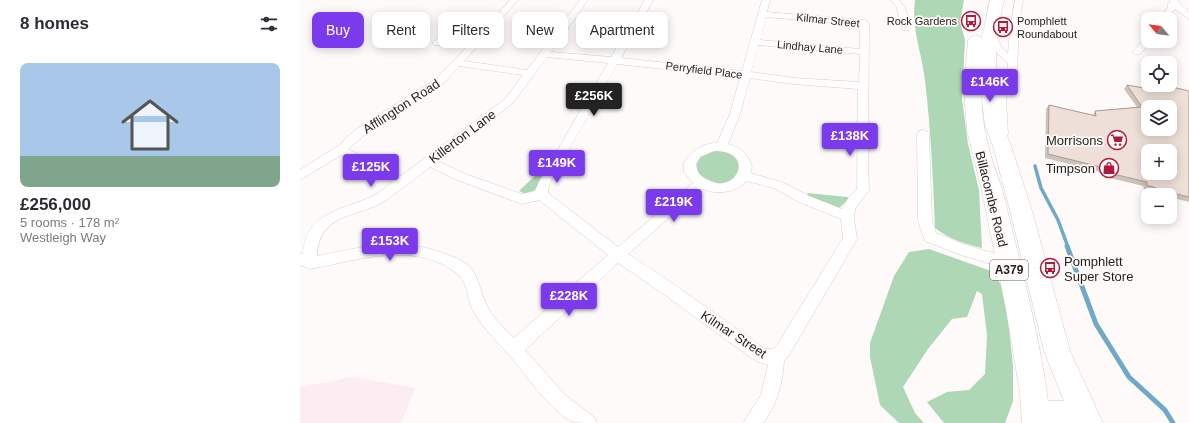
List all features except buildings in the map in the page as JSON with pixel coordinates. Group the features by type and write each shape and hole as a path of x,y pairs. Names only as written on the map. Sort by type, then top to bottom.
{"main road":[{"name":"Billacombe Road","path":"984,0 978,25 974,54 972,85 974,118 978,143 990,179 1008,263 1028,360 1037,422"},
{"name":"Billacombe Road","path":"997,0 990,32 988,57 989,90 994,125 1002,146 1022,214 1057,351 1070,384 1089,423"},
{"name":"A379","path":"1037,422 1052,414 1070,415 1089,423"}],"street":[{"name":"Afflington Road","path":"503,12 514,0"},
{"name":"Killerton Lane","path":"584,0 509,101 380,198 330,218 322,224 311,242 305,261 385,249 409,250 430,254 448,261 466,272 474,287 480,309 496,331 514,349 559,401 588,423"},
{"path":"428,161 461,177 522,199 541,195 543,185 613,60 649,0"},
{"path":"721,147 734,119 766,0"},
{"path":"888,21 905,25 901,8 895,0"},
{"name":"Billacombe Road","path":"1002,146 1001,99 1012,72 1015,24 1019,0"},
{"path":"1169,12 1172,7 1171,4 1175,2 1189,16"},
{"name":"Kilmar Street","path":"541,195 618,255 660,282 678,297 762,356 771,358 776,357 782,352 850,240 851,235 847,216 851,203 863,190 865,23 762,14"},
{"path":"990,32 998,49 1012,62"},
{"name":"Lindhay Lane","path":"755,42 865,52"},
{"name":"Afflington Road","path":"300,176 342,149 349,141 360,133 441,80 472,48"},
{"path":"1137,52 1141,48"},
{"name":"Perryfield Place","path":"545,54 864,86"},
{"path":"458,63 530,72"},
{"path":"923,134 925,221 930,237 961,249 1008,263"},
{"path":"721,147 729,148 741,155 746,166 744,175 737,182 723,187 715,188 700,184 690,172 692,159 704,150 721,147"},
{"path":"342,149 344,152 403,182"},
{"path":"744,175 778,185 802,198 847,216"},
{"path":"514,349 618,255 700,184"},
{"path":"752,423 761,413 768,399 776,373 776,357"}],"shaded area":[{"path":"352,377 415,388 401,423 300,423 300,387"}],"green space":[{"path":"915,0 964,0 960,22 965,40 962,99 968,144 979,190 982,248 957,241 935,228 929,118 924,71 914,21"},
{"path":"714,151 727,152 734,157 738,163 738,170 730,181 722,184 713,183 697,174 699,159 705,154"},
{"path":"538,173 543,173 535,190 526,194 519,191"},
{"path":"807,193 850,198 838,209 809,197"},
{"path":"929,249 991,271 1005,290 1013,366 1013,401 1005,423 944,423 927,402 947,392 969,390 985,374 987,335 982,294 977,291 967,317 952,319 928,349 903,387 915,413 924,423 899,423 880,405 870,357 870,343 894,276 909,252"}],"waterway":[{"path":"1035,166 1041,188 1058,220 1068,247"},
{"path":"1067,246 1096,324 1129,377 1165,410 1173,423"}],"place":[{"name":"Rock Gardens","path":"971,21"},
{"name":"Pomphlett Roundabout","path":"1003,27"},
{"name":"Morrisons","path":"1117,140"},
{"name":"Timpson","path":"1109,168"},
{"name":"Pomphlett Super Store","path":"1050,268"}]}
